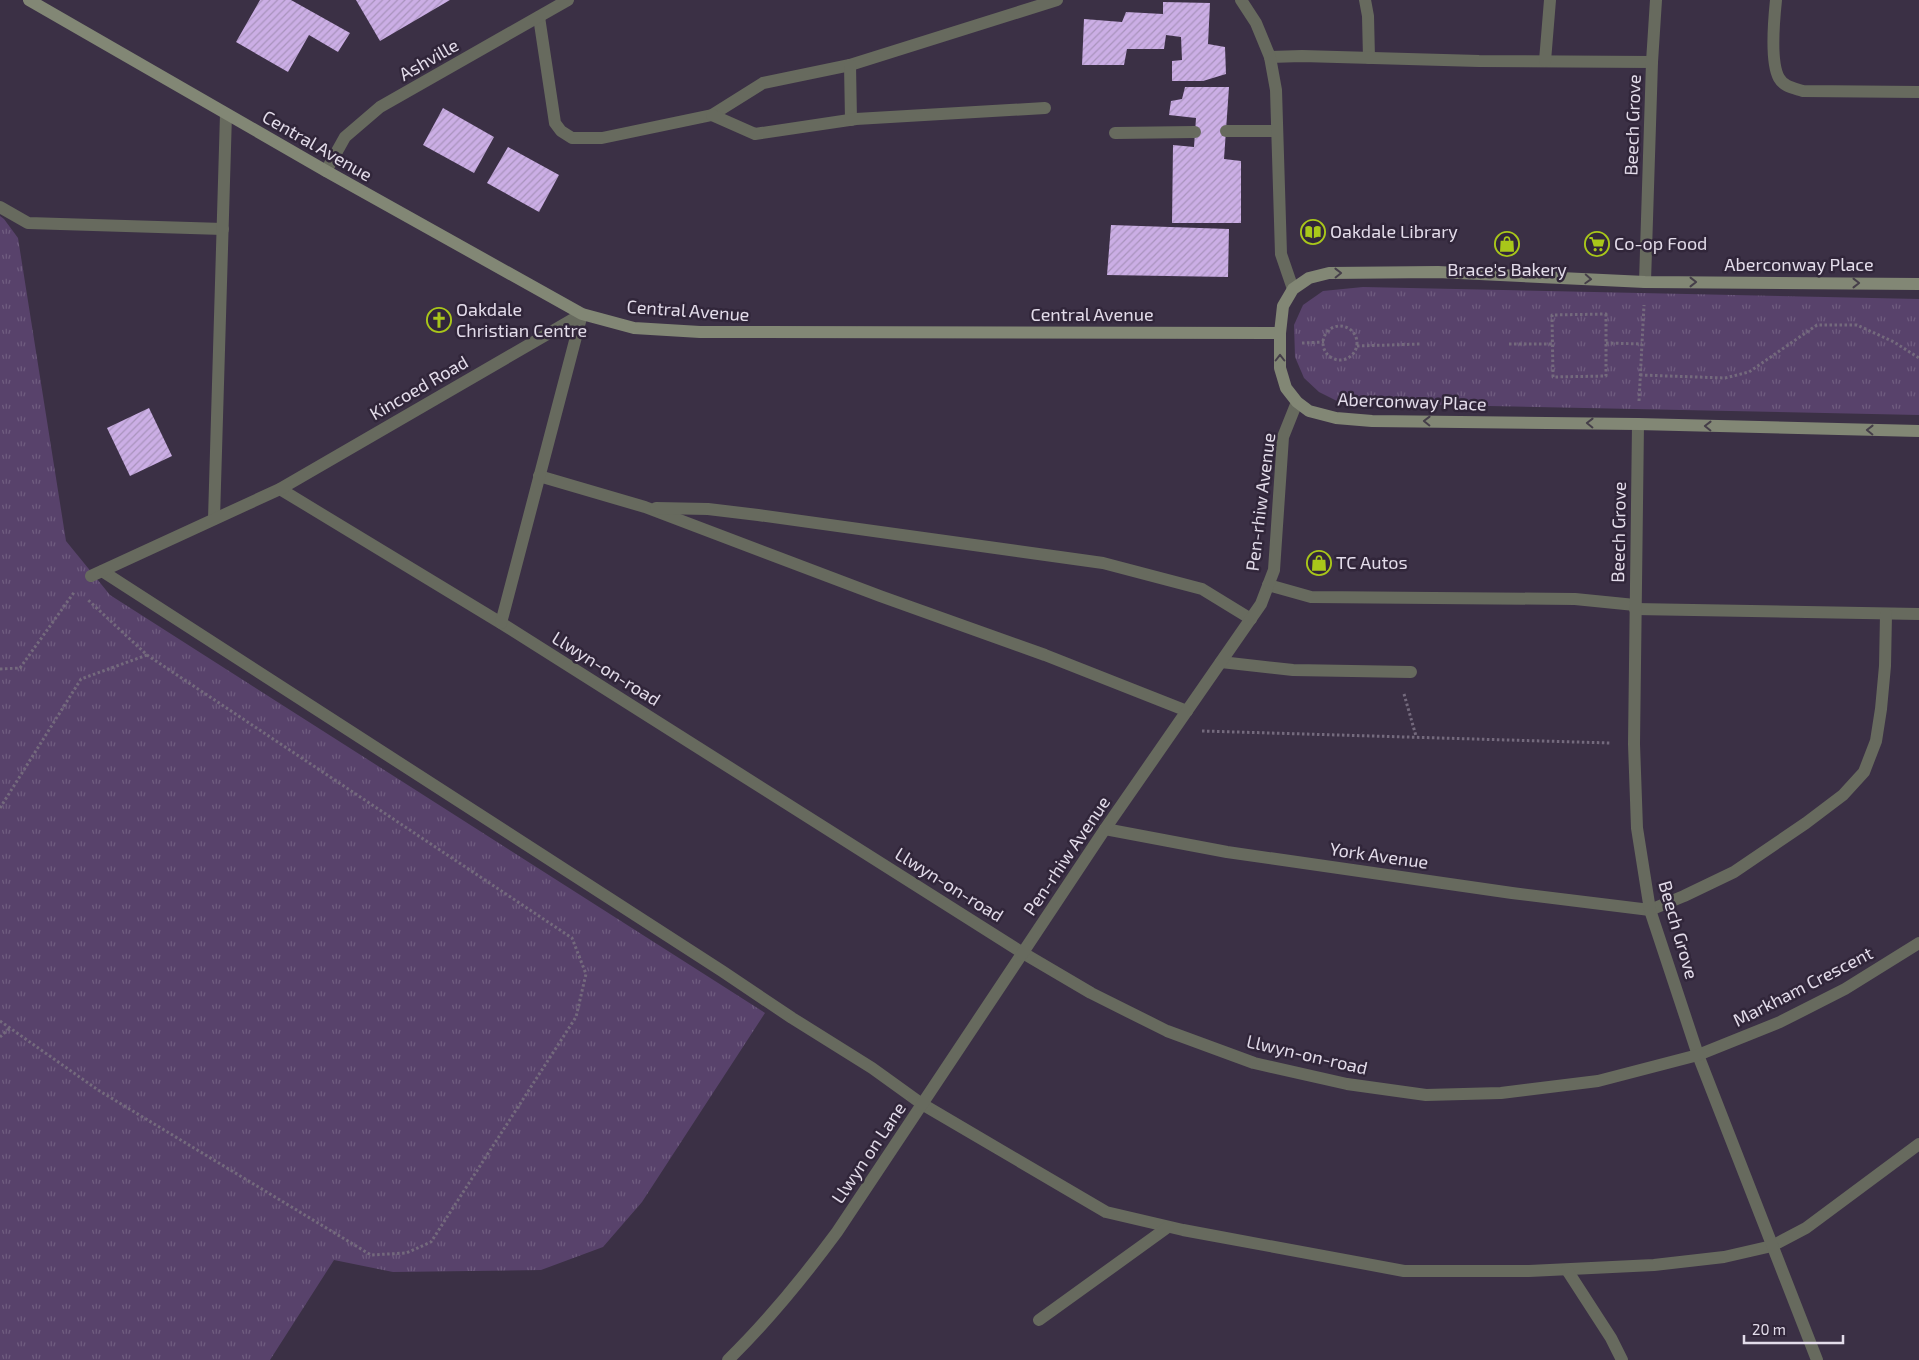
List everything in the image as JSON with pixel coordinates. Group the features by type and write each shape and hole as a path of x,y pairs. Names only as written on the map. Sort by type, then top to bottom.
{"street":[{"name":"Central Avenue","path":"29,0 326,171 582,314 634,328 700,332 1280,333"},
{"name":"Ashville","path":"326,171 345,137 380,108 568,0"},
{"path":"540,16 555,123 561,131 572,138 602,138 712,115 763,83 850,65 1057,0"},
{"path":"1241,0 1256,23 1270,57 1276,90 1281,254 1293,289 1282,306 1280,368 1286,388 1297,402"},
{"path":"1365,0 1368,16 1369,58"},
{"path":"1545,60 1550,0"},
{"name":"Beech Grove","path":"1645,282 1652,62 1656,0"},
{"path":"1776,0 1773,62 1779,78 1787,86 1803,91 1919,92"},
{"path":"1270,57 1652,62"},
{"path":"850,65 851,120"},
{"path":"712,115 755,134 851,120 1045,108"},
{"path":"214,519 226,114"},
{"path":"1226,131 1277,132"},
{"path":"1115,133 1195,132"},
{"path":"0,207 28,223 223,229"},
{"name":"Aberconway Place","path":"1293,289 1309,278 1329,273 1438,272 1645,282 1919,284"},
{"path":"500,624 582,314"},
{"name":"Kincoed Road","path":"582,314 280,489 97,573 722,971 872,1068 922,1104"},
{"name":"Aberconway Place","path":"1297,402 1309,411 1336,418 1372,420 1919,431"},
{"name":"Pen-rhiw Avenue","path":"1023,952 1105,828 1261,604 1274,570 1283,436 1297,402"},
{"name":"Beech Grove","path":"1638,424 1634,744 1637,828 1650,910 1698,1055 1817,1360"},
{"path":"540,476 645,507 880,596 1045,655 1187,711"},
{"name":"Llwyn-on-road","path":"280,489 500,624 1023,952 1091,993 1168,1031 1254,1064 1347,1084 1426,1095 1501,1093 1598,1081 1698,1055"},
{"path":"645,507 708,509 758,515 1103,563 1202,589 1250,619"},
{"path":"1268,585 1311,597 1575,599 1635,607 1919,614"},
{"path":"1650,910 1734,872 1806,823 1843,795 1864,772 1876,741 1881,709 1886,614"},
{"path":"1221,662 1293,670 1411,672"},
{"name":"York Avenue","path":"1105,828 1227,852 1512,893 1650,910"},
{"name":"Markham Crescent","path":"1698,1055 1780,1022 1845,989 1919,942"},
{"name":"Llwyn on Lane","path":"728,1360 760,1329 837,1232 1023,952"},
{"path":"922,1104 1106,1212 1168,1227 1404,1271 1529,1272 1654,1266 1724,1258 1772,1246 1806,1228 1919,1144"},
{"path":"1039,1320 1168,1227"},
{"path":"1567,1270 1611,1338 1622,1360"}],"path":[{"path":"1638,424 1645,282"},
{"path":"1606,314 1606,343 1606,376 1553,377 1552,315 1606,314"},
{"path":"1640,375 1726,378 1749,372 1817,325 1857,325 1894,342 1919,358"},
{"path":"1336,326 1341,326 1352,330 1357,340 1357,346 1355,351 1346,359 1335,359 1326,352 1324,342 1327,332 1336,326"},
{"path":"1606,343 1642,344"},
{"path":"1357,346 1420,344"},
{"path":"1509,344 1552,344"},
{"path":"0,669 20,668 76,589 147,655 572,938 586,974 576,1017 431,1242 406,1253 371,1255 98,1090 0,1021"},
{"path":"0,808 80,679 147,655"},
{"path":"1397,672 1416,736"},
{"path":"1174,730 1634,744"},
{"path":"0,1037 10,1028"}],"green space":[{"path":"0,216 18,238 66,541 110,595 765,1013 642,1202 603,1247 541,1270 393,1272 334,1260 270,1360 0,1360"},
{"path":"1363,287 1919,299 1919,415 1341,403 1319,392 1304,378 1295,357 1294,325 1303,305 1323,291"}],"building":[{"path":"260,0 291,0 350,33 338,52 309,35 288,72 236,42"},
{"path":"356,0 450,0 380,41"},
{"path":"1163,2 1210,3 1208,44 1225,47 1226,74 1203,81 1172,81 1172,61 1182,60 1181,37 1166,35 1164,49 1127,49 1124,65 1082,65 1084,19 1122,22 1126,12 1163,14"},
{"path":"1185,87 1229,87 1224,159 1241,161 1241,223 1172,223 1173,145 1194,147 1196,118 1169,115 1171,101 1182,99"},
{"path":"443,108 494,137 474,173 423,145"},
{"path":"508,147 559,175 539,212 487,183"},
{"path":"1111,225 1229,229 1228,277 1107,275"},
{"path":"149,408 172,456 130,476 107,428"}],"place":[{"name":"Oakdale Library","path":"1313,232"},
{"name":"Brace's Bakery","path":"1507,244"},
{"name":"Co-op Food","path":"1597,244"},
{"name":"Oakdale Christian Centre","path":"439,320"},
{"name":"TC Autos","path":"1319,563"}]}
